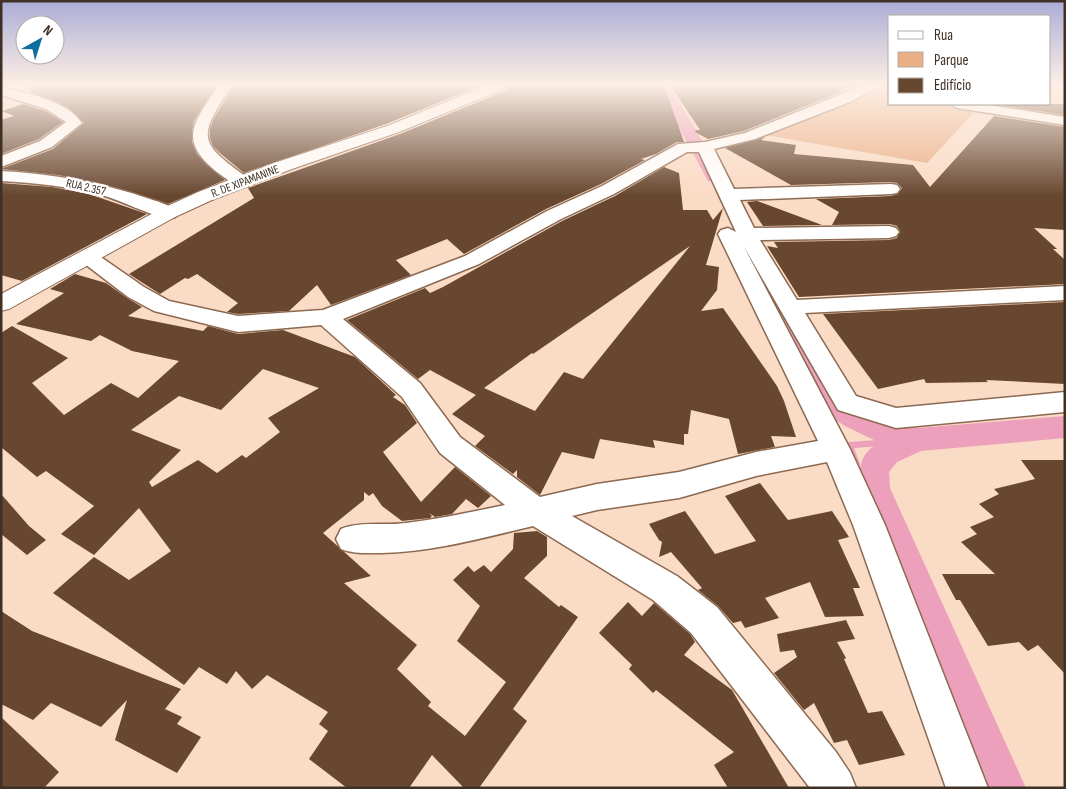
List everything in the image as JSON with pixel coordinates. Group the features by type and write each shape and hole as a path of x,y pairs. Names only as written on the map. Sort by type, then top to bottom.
{"street":[{"path":"1,162 46,144 75,123 74,122"},
{"path":"204,122 199,134 202,148 212,160 242,182"},
{"name":"R. DE XIPAMANINE","path":"1,304 168,213 242,182 413,122"},
{"path":"88,257 136,292 162,306 238,324 326,317 472,260 684,148 705,147 735,141 788,122"},
{"path":"705,147 728,195 738,234 869,525 967,788"},
{"name":"RUA 2.357","path":"1,176 79,183 137,200 168,213"},
{"path":"728,195 891,189"},
{"path":"738,234 889,232"},
{"path":"738,234 789,307 847,403 896,418 1065,402"},
{"path":"789,307 1065,293"},
{"path":"326,317 412,390 450,445 535,511 665,588 704,620 821,767 835,788"},
{"path":"352,538 403,538 453,531 597,497 679,485 756,464 836,449"}],"green space":[{"path":"800,122 965,122 927,163 765,135"}],"building":[{"path":"1,122 63,122 39,139 1,154"},
{"path":"83,122 194,122 192,142 197,154 225,180 168,204 95,182 58,175 1,169 53,149 84,123"},
{"path":"213,122 391,122 244,173 213,146 210,138"},
{"path":"430,122 677,122 684,142 677,142 656,154 641,159 645,160 601,184 546,209 464,254 447,239 396,260 411,275 331,305 317,285 289,311 238,314 227,312 238,303 197,274 188,279 185,278 160,294 129,274 254,198 248,188"},
{"path":"695,122 767,122 744,131 708,139 695,132 700,130"},
{"path":"989,122 1032,122 1065,127 1065,230 1034,228 1057,249 1053,249 1065,260 1065,284 799,297 767,246 778,248 774,242 889,240 897,238 900,231 897,226 890,224 832,225 839,212 816,199 891,196 898,194 902,188 897,183 891,182 791,185 725,148 765,137 761,140 796,145 794,154 913,165 930,187"},
{"path":"664,167 679,173 683,210 707,210 713,220 723,208 706,265 719,267 717,290 701,311 723,308 777,386 796,437 771,436 775,447 738,454 729,419 691,410 688,434 684,434 684,445 653,440 655,448 600,439 594,459 562,452 540,495 517,477 517,470 513,474 475,446 485,436 452,414 476,395 430,370 418,379 347,320 425,288 430,293 443,287 562,221 615,196","holes":["690,246 583,379 564,372 535,411 484,388 532,353"]},
{"path":"1,183 52,187 89,194 147,214 22,281 1,275"},
{"path":"757,201 822,225 763,226 747,202"},
{"path":"75,274 106,283 142,307 128,316 203,331 208,326 238,334 283,330 355,357 396,395 393,397 405,405 417,423 383,452 421,502 455,467 491,496 478,508 466,499 452,514 435,517 429,513 432,516 430,518 402,521 382,506 373,493 369,496 364,492 364,500 323,533 371,576 344,583 417,645 397,669 431,702 428,706 465,736 506,682 457,641 480,606 453,580 468,566 474,572 484,565 491,572 513,549 514,533 537,531 547,537 547,556 524,578 559,607 561,605 578,617 513,709 527,721 479,788 464,788 432,755 409,788 347,788 309,759 328,731 319,724 328,712 267,675 252,689 236,671 227,684 199,667 184,685 53,593 94,557 129,580 171,551 139,508 94,555 61,534 94,506 46,471 37,477 1,447 1,333 12,326 68,358 32,383 64,415 111,383 138,398 179,361 132,351 100,335 91,341 16,324 64,293 50,289","holes":["263,369 319,388 268,418 280,432 246,458 242,455 217,473 198,460 152,487 149,482 181,450 131,430 179,396 221,410"]},
{"path":"1065,302 1065,384 986,380 988,382 926,383 924,379 878,389 823,314"},
{"path":"1021,460 1065,460 1065,674 1038,645 1028,651 1019,642 988,646 960,600 956,600 942,574 995,574 961,542 977,534 970,527 994,517 979,504 999,494 994,489 1035,479"},
{"path":"760,483 788,520 832,511 849,537 838,540 860,588 853,588 864,616 825,617 810,582 765,598 779,618 745,628 741,621 733,623 718,606 698,590 702,588 671,552 659,557 662,542 649,524 685,511 715,554 756,541 725,496"},
{"path":"1,494 29,526 46,540 27,555 1,534"},
{"path":"628,602 642,616 654,603 690,634 695,642 684,655 732,690 789,788 728,788 714,765 734,752 656,690 653,693 629,669 632,665 599,633"},
{"path":"1,611 32,631 181,689 165,709 182,717 177,724 201,737 177,773 115,740 127,700 101,727 51,703 33,720 1,704"},
{"path":"846,620 855,639 837,642 846,658 844,659 868,713 882,711 905,755 859,765 847,740 834,743 814,703 804,710 774,673 797,657 794,650 780,652 777,634"},
{"path":"1,717 59,772 44,788 1,788"}],"waterway":[{"path":"684,122 714,177"},
{"path":"31,174 52,175 94,182"},
{"path":"768,284 826,398 853,417 894,436 918,440"},
{"path":"918,440 1065,427"},
{"path":"856,464 849,445 918,440"},
{"path":"918,440 886,453 873,469 874,488 1004,788"}]}
